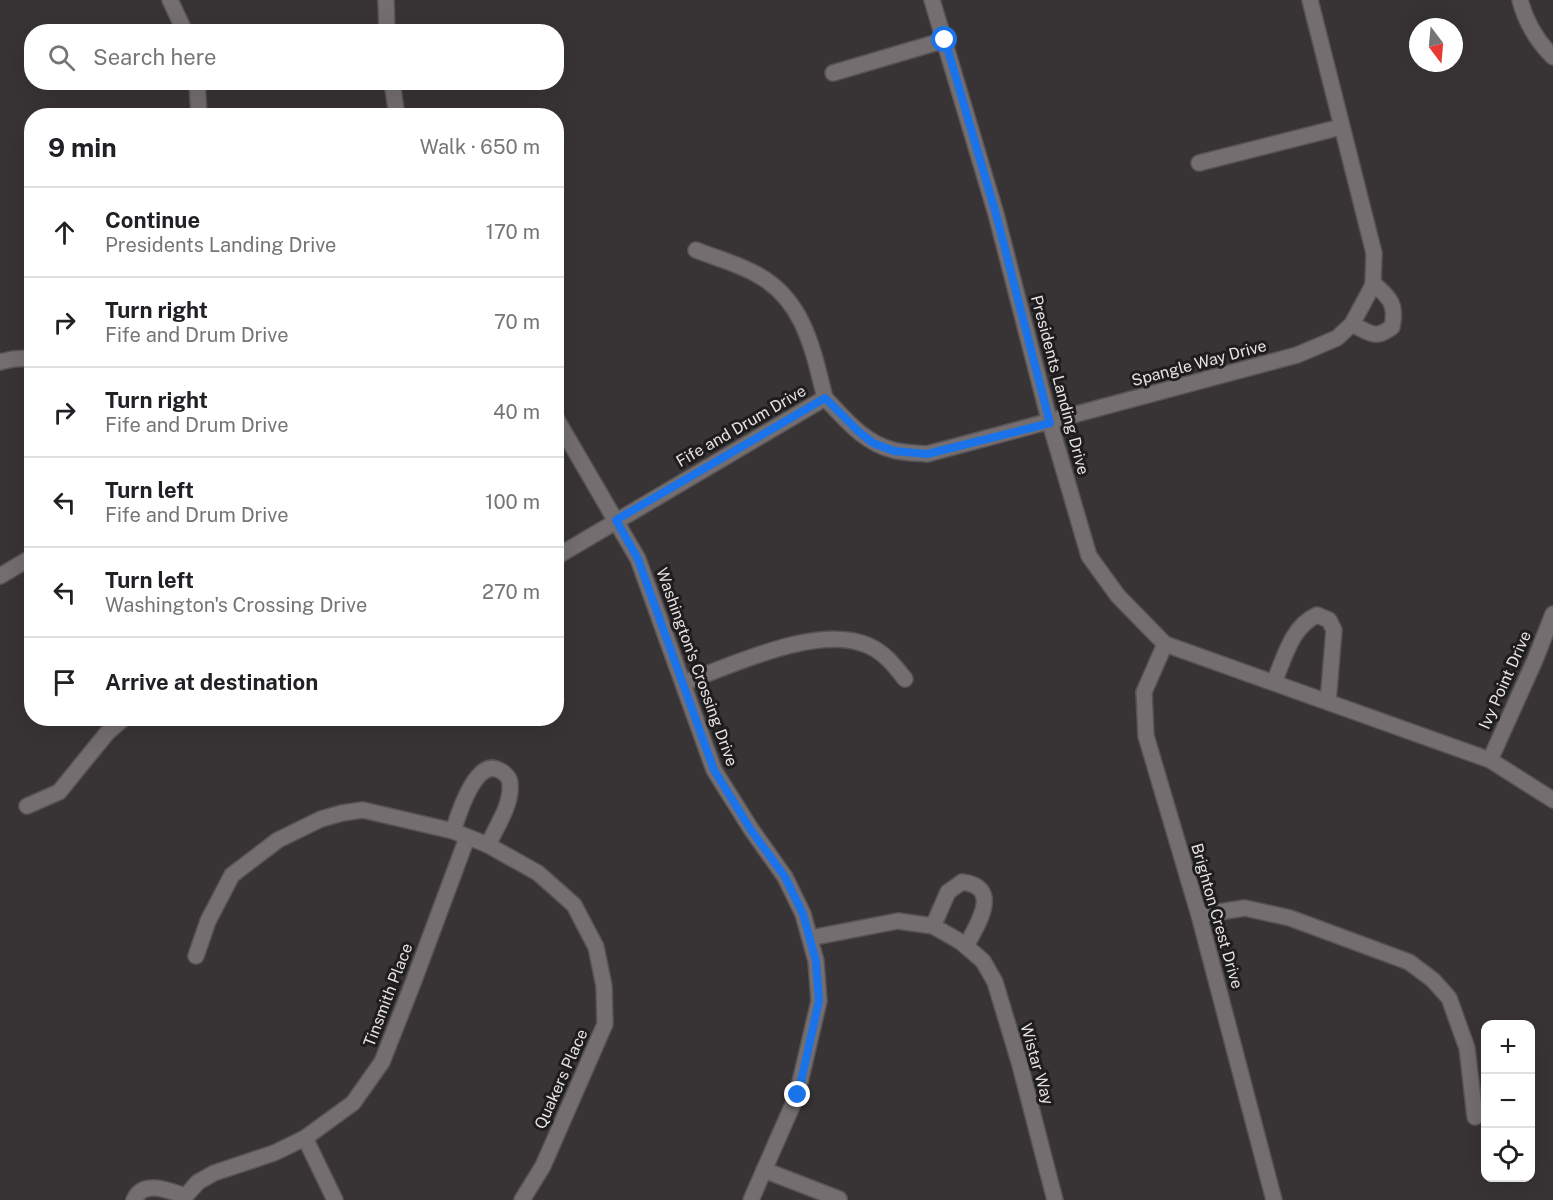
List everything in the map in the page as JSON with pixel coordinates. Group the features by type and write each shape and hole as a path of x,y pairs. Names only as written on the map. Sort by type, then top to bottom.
{"street":[{"path":"170,0 181,24"},
{"path":"386,0 387,24"},
{"name":"Presidents Landing Drive","path":"932,0 996,214 1050,423 1089,556 1118,596 1165,644 1490,760 1553,800"},
{"name":"Spangle Way Drive","path":"1050,423 1298,355 1337,338 1352,324 1374,284 1374,253 1310,0"},
{"path":"1520,0 1531,31 1540,45 1553,57"},
{"path":"833,73 945,40"},
{"path":"197,90 199,108"},
{"path":"393,90 396,108"},
{"path":"1199,163 1341,127"},
{"path":"696,250 757,274 786,295 801,318 809,337 825,398"},
{"path":"1352,324 1372,335 1382,334 1392,327 1395,313 1390,298 1374,284"},
{"path":"0,362 24,358"},
{"name":"Fife and Drum Drive","path":"564,552 825,398 873,443 894,451 927,454 1050,423"},
{"name":"Washington's Crossing Drive","path":"564,432 638,559 714,770 751,830 785,877 803,914 816,961 819,1001 798,1095 751,1200"},
{"path":"0,576 24,562"},
{"name":"Ivy Point Drive","path":"1490,760 1553,614"},
{"path":"1274,682 1296,632 1306,620 1317,615 1329,620 1334,630 1328,702"},
{"path":"683,682 779,649 816,639 842,639 867,645 888,658 905,679"},
{"name":"Brighton Crest Drive","path":"1165,644 1144,693 1146,736 1199,915 1275,1200"},
{"path":"27,806 59,792 115,726"},
{"path":"453,831 463,803 476,778 487,769 497,769 508,777 510,783 508,803 488,845"},
{"name":"Quakers Place","path":"196,956 208,921 232,875 278,840 321,819 363,810 453,831 488,845 538,873 574,905 596,947 604,986 605,1024 543,1166 522,1200"},
{"name":"Tinsmith Place","path":"183,1198 198,1182 214,1173 274,1153 305,1138 353,1103 381,1062 414,983 467,838"},
{"path":"933,926 948,892 962,882 973,884 983,894 986,906 966,946"},
{"path":"1199,915 1245,908 1290,918 1409,962 1433,980 1449,998 1467,1048 1475,1117"},
{"name":"Wistar Way","path":"810,938 898,921 933,926 966,946 983,961 995,982 1020,1065 1055,1200"},
{"path":"305,1138 335,1200"},
{"path":"764,1170 839,1199"},
{"path":"135,1200 137,1194 147,1189 162,1188 183,1198"}],"route":[{"path":"798,1095 819,1001 816,961 803,914 785,877 751,830 714,770 638,559 616,520 825,398 873,443 894,451 927,454 1050,423 996,214 945,40"}]}
